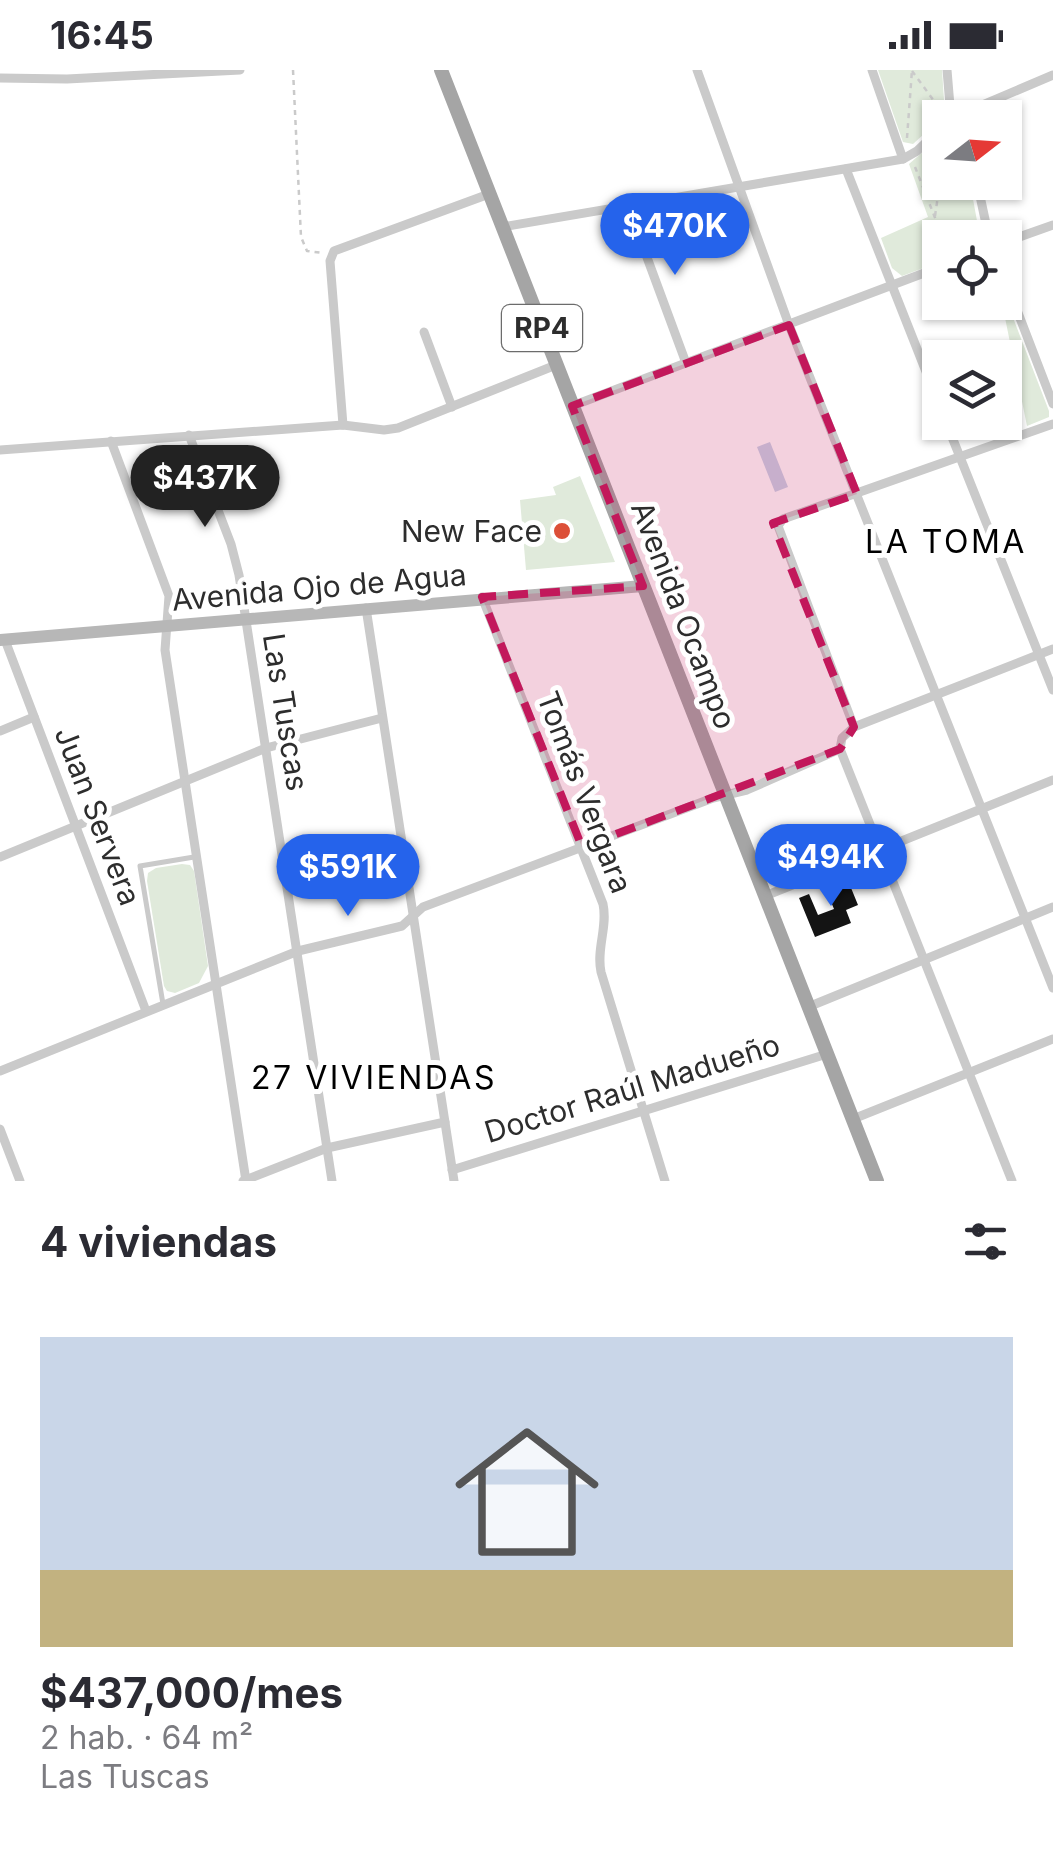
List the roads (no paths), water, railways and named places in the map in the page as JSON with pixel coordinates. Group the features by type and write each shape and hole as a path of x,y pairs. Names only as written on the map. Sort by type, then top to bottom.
{"main road":[{"name":"Avenida Ocampo","path":"440,70 877,1181"},
{"name":"Avenida Ojo de Agua","path":"2,640 643,586"}],"street":[{"path":"0,78 66,79 240,70"},
{"path":"697,70 789,325 1053,988"},
{"path":"872,70 903,159"},
{"path":"947,70 950,100"},
{"path":"994,100 1053,75"},
{"path":"502,226 903,159 922,147"},
{"path":"846,169 922,361"},
{"path":"343,426 330,260 334,251 489,194"},
{"path":"628,206 686,363"},
{"path":"1022,236 1053,225"},
{"path":"572,406 922,274"},
{"path":"1021,320 1053,404"},
{"path":"424,332 452,406"},
{"path":"0,450 343,426 398,428 556,365"},
{"path":"854,727 778,526 783,520 1053,424"},
{"name":"Las Tuscas","path":"189,436 230,544 246,618 332,1181"},
{"path":"953,440 1053,690"},
{"path":"111,442 168,596 165,650 245,1180"},
{"name":"Tomás Vergara","path":"482,597 605,914 599,953 601,972 665,1181"},
{"path":"366,608 453,1176"},
{"name":"Juan Servera","path":"2,640 146,1011"},
{"path":"1012,1181 840,749 842,738 854,727 1053,649"},
{"path":"0,731 34,717"},
{"path":"0,856 266,748 382,718"},
{"path":"0,1070 298,951 402,926 423,907 747,790 840,749"},
{"path":"765,896 1053,780"},
{"path":"808,1006 1053,907"},
{"path":"853,1119 1053,1039"},
{"name":"Doctor Raúl Madueño","path":"453,1176 645,1110 827,1054"},
{"name":"Doctor Raúl Madueño","path":"245,1180 327,1148 445,1122"},
{"path":"0,1129 20,1181"}],"lane":[{"path":"163,1004 140,866 197,856"}],"water":[{"path":"770,442 788,487 775,492 757,447"}],"place":[{"name":"New Face","path":"562,531"}],"district":[{"name":"LA TOMA","path":"946,541"},
{"name":"27 VIVIENDAS","path":"374,1077"}]}
